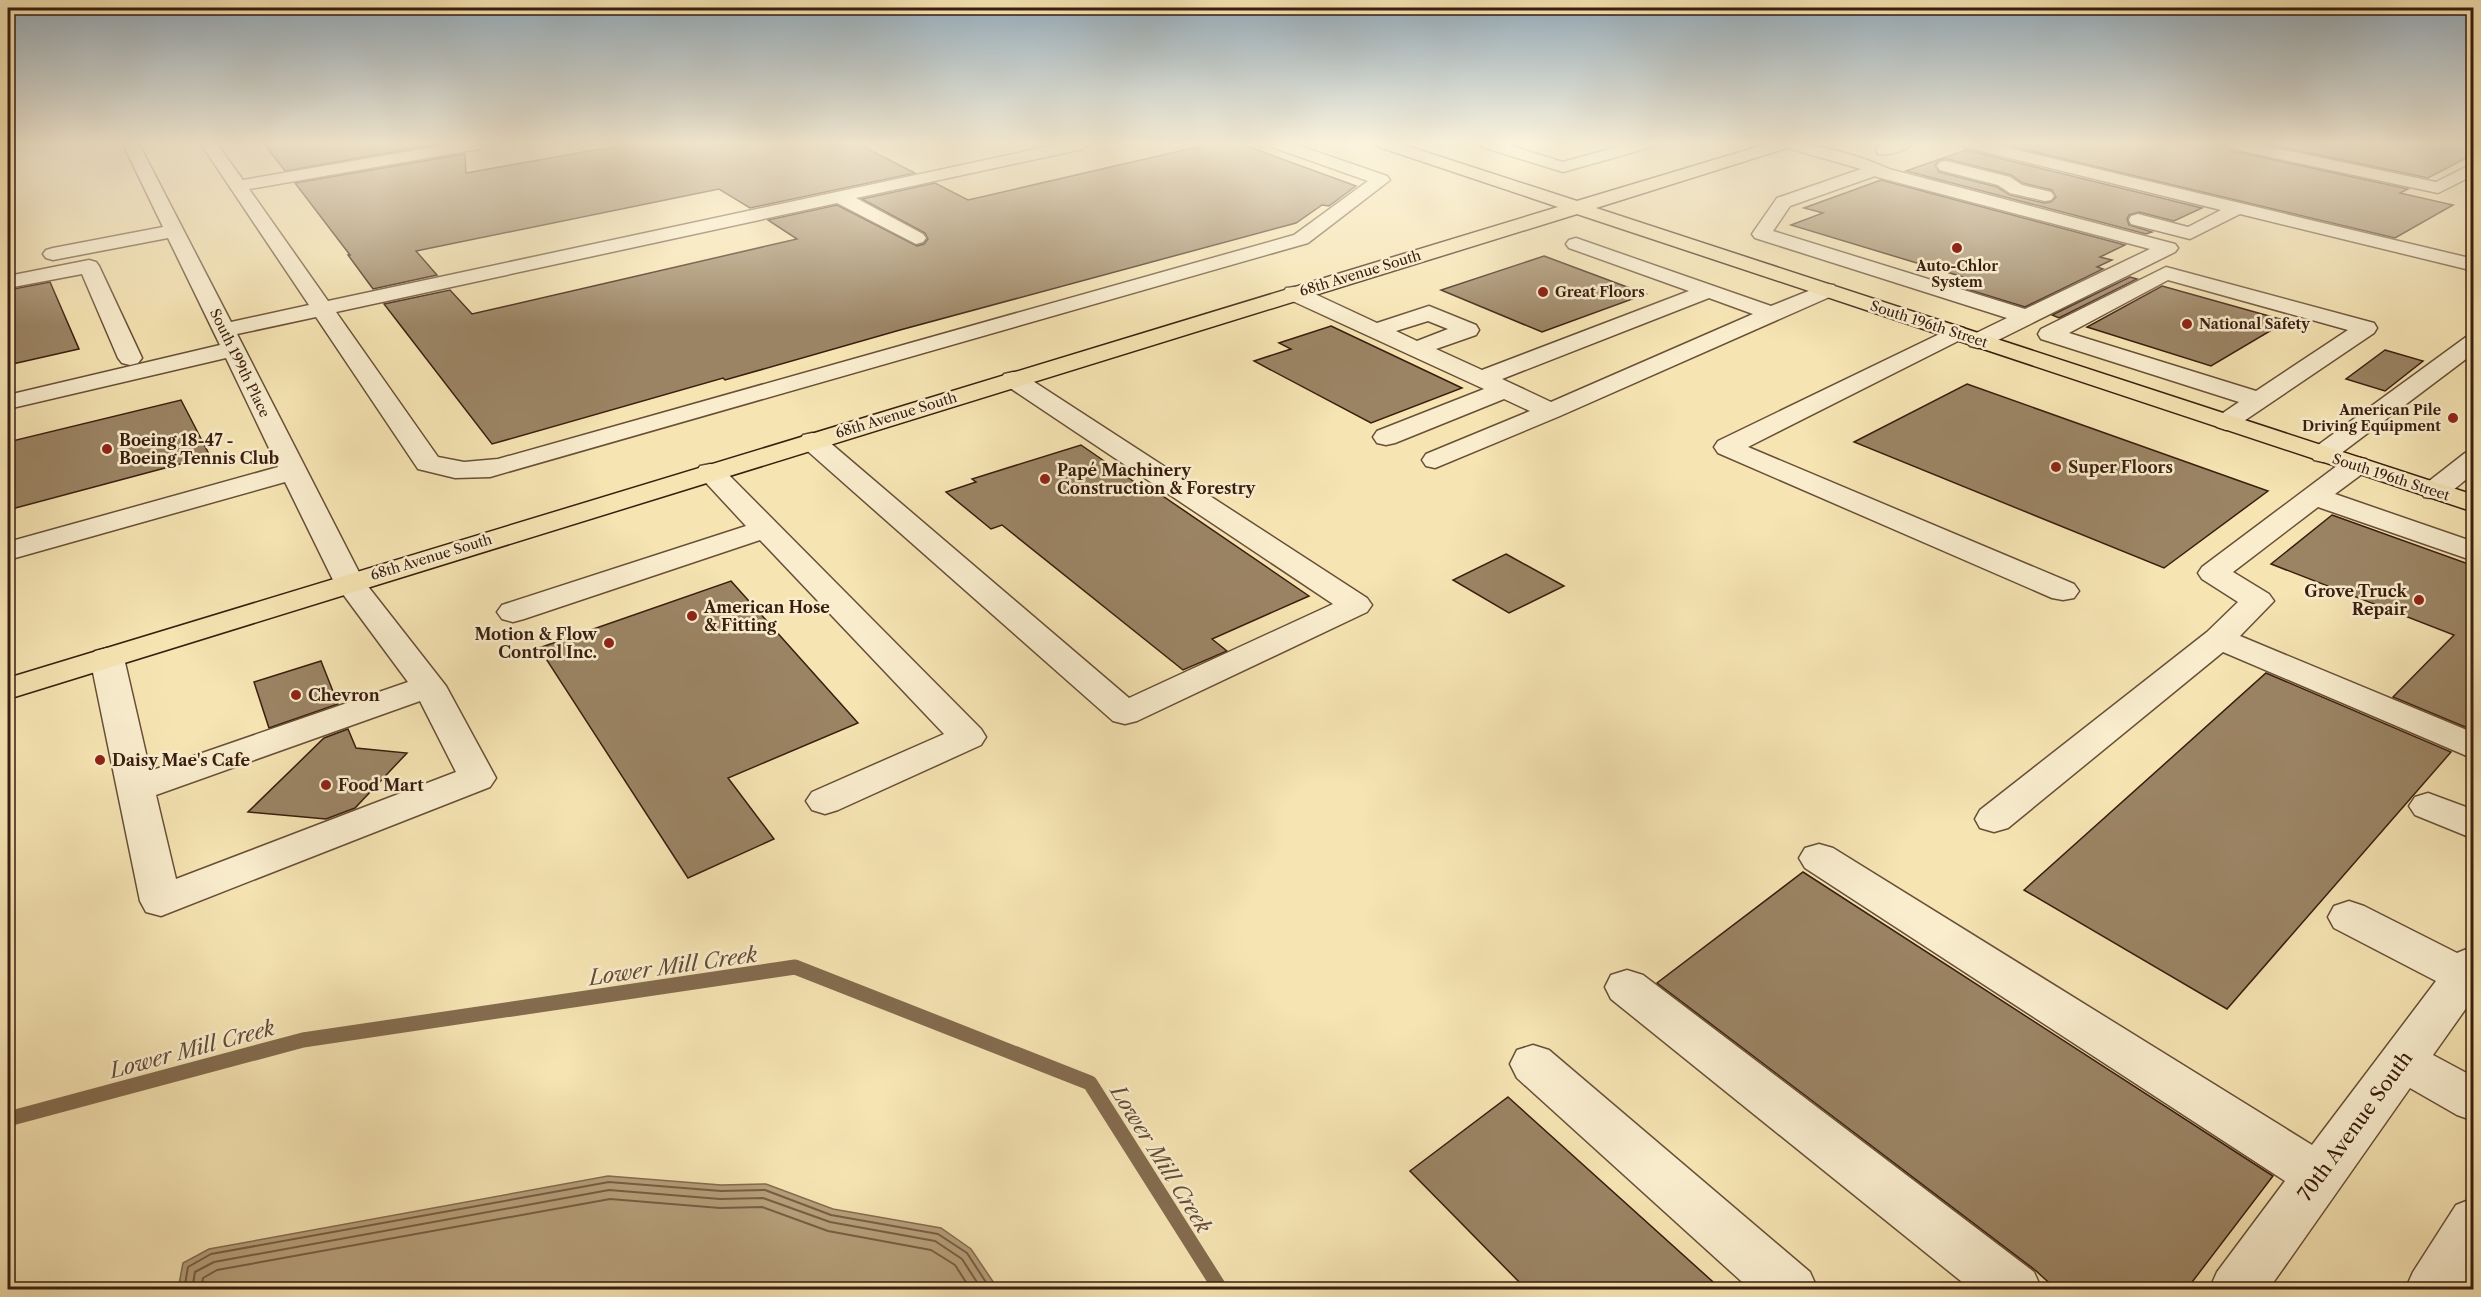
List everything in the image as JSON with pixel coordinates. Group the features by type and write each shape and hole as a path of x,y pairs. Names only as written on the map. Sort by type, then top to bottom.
{"main road":[{"name":"South 196th Street","path":"1565,205 2474,504"},
{"name":"68th Avenue South","path":"8,689 349,582 1586,205"}],"street":[{"name":"South 199th Place","path":"136,789 161,901 477,778 429,686 349,582 161,205"},
{"path":"250,205 428,463 445,470 473,472 500,467 1301,239 1348,205"},
{"path":"8,402 322,308 801,205"},
{"path":"855,205 916,238"},
{"path":"1781,205 1762,234 2027,317"},
{"path":"2006,205 2168,248 2027,317 1967,337 1727,447 2063,591"},
{"path":"2224,205 2474,265"},
{"path":"2121,215 2190,232 2238,208"},
{"path":"30,258 174,231"},
{"path":"1576,244 1773,314"},
{"path":"8,282 89,266 130,358"},
{"path":"2226,422 2259,400 2366,328 2166,273 2049,333 2259,400"},
{"path":"308,289 331,284"},
{"path":"1481,379 1709,291"},
{"path":"1435,459 1826,291"},
{"path":"1293,294 1551,411"},
{"path":"1376,331 1429,313 1468,330 1415,349"},
{"path":"8,386 228,338"},
{"path":"2324,454 2474,342"},
{"path":"812,441 1125,713 1356,605 1013,379"},
{"path":"1386,437 1504,390"},
{"path":"2434,491 2474,459"},
{"path":"1994,819 2219,639 2258,602 2213,573 2356,465"},
{"path":"8,551 294,471"},
{"path":"710,472 968,737 825,801"},
{"path":"2314,496 2474,552"},
{"path":"513,612 765,529"},
{"path":"2219,639 2474,747"},
{"path":"107,658 136,789 429,686"},
{"path":"2428,806 2474,826"},
{"path":"1819,858 2319,1176"},
{"path":"2349,917 2466,983"},
{"name":"70th Avenue South","path":"2236,1290 2402,1061 2466,983"},
{"path":"1627,987 2015,1290"},
{"path":"2402,1061 2474,1101"},
{"path":"1533,1064 1791,1290"},
{"path":"2432,1290 2474,1222"}],"water":[{"path":"608,1176 721,1185 766,1184 833,1209 941,1228 971,1249 998,1289 178,1289 183,1263 209,1249"}],"building":[{"path":"311,205 643,205 416,251 437,275 373,289 348,255 350,255"},
{"path":"744,205 766,205 750,208"},
{"path":"837,205 917,246 924,244 928,239 925,233 872,205 1331,205 1322,205 1296,223 900,330 725,380 723,378 492,444 384,304 450,290 472,314 797,239 768,220"},
{"name":"Auto-Chlor System","path":"1814,205 1973,205 2125,245 2100,257 2112,260 2097,267 2103,269 2025,307 1960,287 1973,280 1791,225 1823,213 1804,208"},
{"path":"2034,205 2188,205 2202,208 2174,221 2139,212 2129,215 2127,219 2129,225 2152,232 2146,234"},
{"path":"2255,205 2453,205 2395,238"},
{"name":"Great Floors","path":"1544,256 1646,294 1542,332 1441,290"},
{"path":"2130,277 2137,279 2059,318 2052,315"},
{"path":"50,282 79,349 8,365 8,290"},
{"name":"National Safety","path":"2162,286 2287,321 2211,366 2087,327"},
{"path":"1331,326 1462,388 1371,423 1254,361 1291,349 1279,343"},
{"path":"2385,350 2423,361 2385,391 2346,379"},
{"name":"Super Floors","path":"1967,384 2268,491 2164,568 1854,442"},
{"name":"Boeing 18-47 - Boeing Tennis Club","path":"181,400 210,456 8,510 8,442"},
{"path":"1081,445 1149,492 1154,490 1309,596 1212,639 1227,651 1183,670 1002,525 991,529 946,492 976,482 972,479"},
{"name":"Grove Truck Repair","path":"2332,515 2474,566 2474,725 2470,729 2393,697 2454,635 2271,564"},
{"path":"1506,554 1564,586 1509,613 1453,580"},
{"path":"731,581 858,723 728,778 774,839 688,878 539,648"},
{"name":"Chevron","path":"321,661 338,704 269,728 254,682"},
{"path":"2266,673 2451,752 2227,1009 2024,890"},
{"name":"Food Mart","path":"348,729 356,748 407,753 355,808 326,819 248,812 324,738"},
{"path":"1803,872 2273,1176 2186,1290 2057,1290 2035,1270 1657,983"},
{"path":"1508,1097 1722,1290 1527,1290 1410,1171"}],"waterway":[{"name":"Lower Mill Creek","path":"8,1119 303,1040 795,967 1090,1083 1221,1290"}],"place":[{"name":"Auto-Chlor System","path":"1957,248"},
{"name":"Great Floors","path":"1543,292"},
{"name":"National Safety","path":"2187,324"},
{"name":"American Pile Driving Equipment","path":"2453,418"},
{"name":"Boeing 18-47 - Boeing Tennis Club","path":"107,449"},
{"name":"Super Floors","path":"2056,467"},
{"name":"Papé Machinery Construction & Forestry","path":"1045,479"},
{"name":"Grove Truck Repair","path":"2419,600"},
{"name":"American Hose & Fitting","path":"692,616"},
{"name":"Motion & Flow Control Inc.","path":"609,643"},
{"name":"Chevron","path":"296,695"},
{"name":"Daisy Mae's Cafe","path":"100,760"},
{"name":"Food Mart","path":"326,785"}]}
